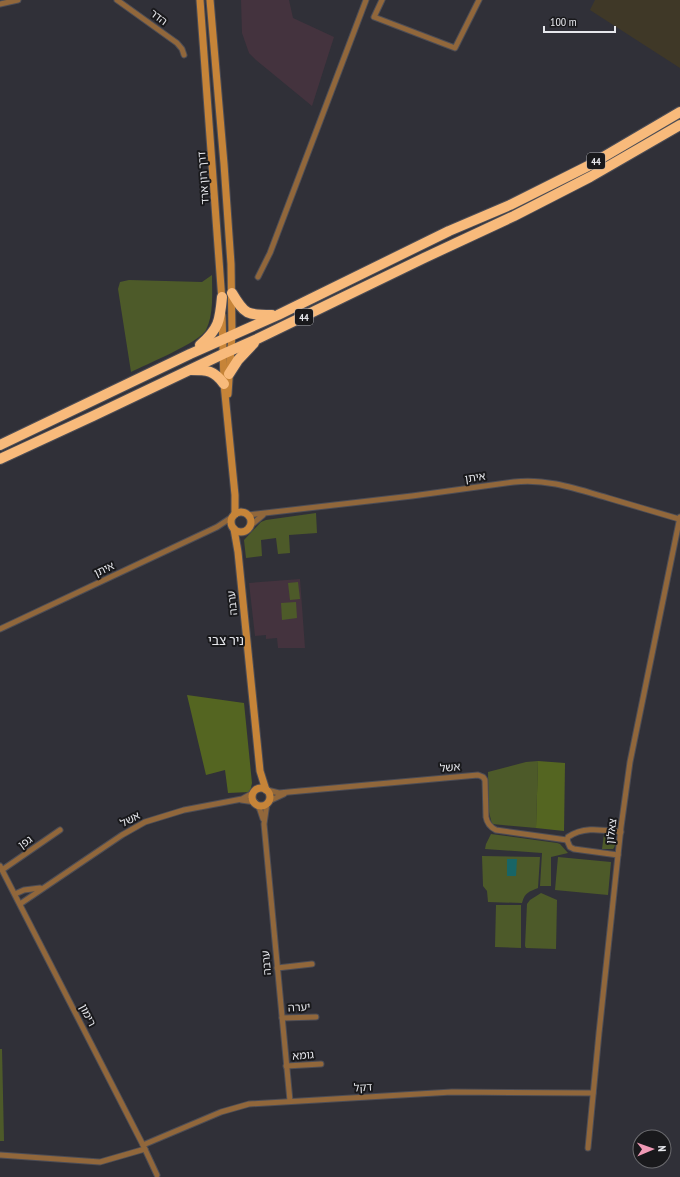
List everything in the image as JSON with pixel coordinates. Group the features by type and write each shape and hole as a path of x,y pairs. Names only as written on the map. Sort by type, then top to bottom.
{"highway":[{"name":"44","path":"0,445 228,336 278,315 449,232 510,205 580,170 680,112"},
{"name":"44","path":"0,459 257,339 514,216 590,177 680,125"},
{"path":"232,293 242,309 248,313 254,315 278,315"},
{"path":"190,354 210,337 218,324 222,297"},
{"path":"229,374 238,360 257,339"},
{"path":"189,370 211,372 216,374 224,384"}],"main road":[{"name":"דרך רון ארד","path":"200,0 222,297 228,336"},
{"name":"דרך רון ארד","path":"210,0 224,164 232,293 227,352"},
{"path":"227,352 229,374 228,418"},
{"path":"227,352 224,384 235,494 231,523 233,529 240,532 248,528 250,518 240,506 235,494"},
{"path":"233,516 238,512 247,514"},
{"name":"ערבה","path":"238,552 239,542 248,528"},
{"name":"ערבה","path":"233,529 238,552 260,771 258,786 255,792"},
{"name":"ערבה","path":"260,771 267,790"},
{"path":"260,788 267,790 270,795 268,802 262,805 256,803 253,798 255,792 260,788"}],"street":[{"path":"0,4 18,0"},
{"name":"הדר","path":"117,0 177,43 182,49 184,55"},
{"path":"258,277 270,253 366,0"},
{"path":"382,0 374,17 455,48 479,0"},
{"name":"איתן","path":"247,514 268,513 530,481 555,483 576,488 680,518"},
{"name":"איתן","path":"248,528 258,518 268,513"},
{"name":"איתן","path":"0,629 217,527 233,516"},
{"name":"צאלון","path":"588,1148 618,855 632,748 680,518"},
{"name":"איתן","path":"217,527 223,526 233,529"},
{"name":"אשל","path":"267,790 279,793 478,775 483,777 485,780 486,817 492,828 496,830 567,840 570,847 574,849 618,855"},
{"name":"אשל","path":"15,894 24,890 40,889 127,832 145,822 184,810 238,800 255,792"},
{"name":"אשל","path":"268,802 289,792"},
{"name":"אשל","path":"238,800 256,803"},
{"name":"ערבה","path":"264,824 268,802"},
{"name":"ערבה","path":"256,803 260,810 264,824 290,1101"},
{"name":"גפן","path":"1,868 60,830"},
{"path":"567,840 571,835 585,830 621,832"},
{"name":"רימון","path":"1,868 144,1147 156,1175"},
{"name":"אשל","path":"20,904 44,886"},
{"path":"277,968 312,964"},
{"name":"יערה","path":"282,1018 316,1017"},
{"name":"גומא","path":"286,1066 321,1064"},
{"name":"דקל","path":"0,1155 100,1162 144,1147 234,1107 249,1104 452,1092 593,1092"}],"shaded area":[{"path":"241,0 289,0 293,18 334,37 312,106 249,53 242,33"},
{"path":"595,0 680,0 680,68 590,10"},
{"path":"300,579 305,648 278,648 277,638 266,639 266,635 255,636 249,583"}],"green space":[{"path":"212,275 212,296 209,324 202,335 183,347 131,372 118,289 120,282 129,280 202,282"},
{"path":"316,513 317,533 289,535 290,553 278,554 276,538 261,540 262,556 246,558 244,540 261,522"},
{"path":"298,582 300,599 290,600 288,583"},
{"path":"296,602 297,618 282,620 281,603"},
{"path":"187,695 244,703 252,783 250,792 228,793 225,770 206,775"},
{"path":"538,761 536,828 492,824 489,812 488,772 526,762"},
{"path":"538,761 565,763 564,831 536,828"},
{"path":"491,834 560,844 568,853 551,857 551,886 540,886 542,853 485,849"},
{"path":"604,834 614,836 615,846 613,849 602,849"},
{"path":"482,856 540,857 538,888 526,894 522,903 488,902 487,891 483,886"},
{"path":"558,857 611,862 608,895 555,890"},
{"path":"541,893 557,900 556,949 526,948 525,946 527,904 530,900"},
{"path":"496,905 521,905 521,948 495,947"},
{"path":"0,1049 2,1049 4,1141 0,1141"}],"water":[{"path":"507,859 517,859 516,876 507,876"}],"district":[{"name":"ניר צבי","path":"226,640"}]}
